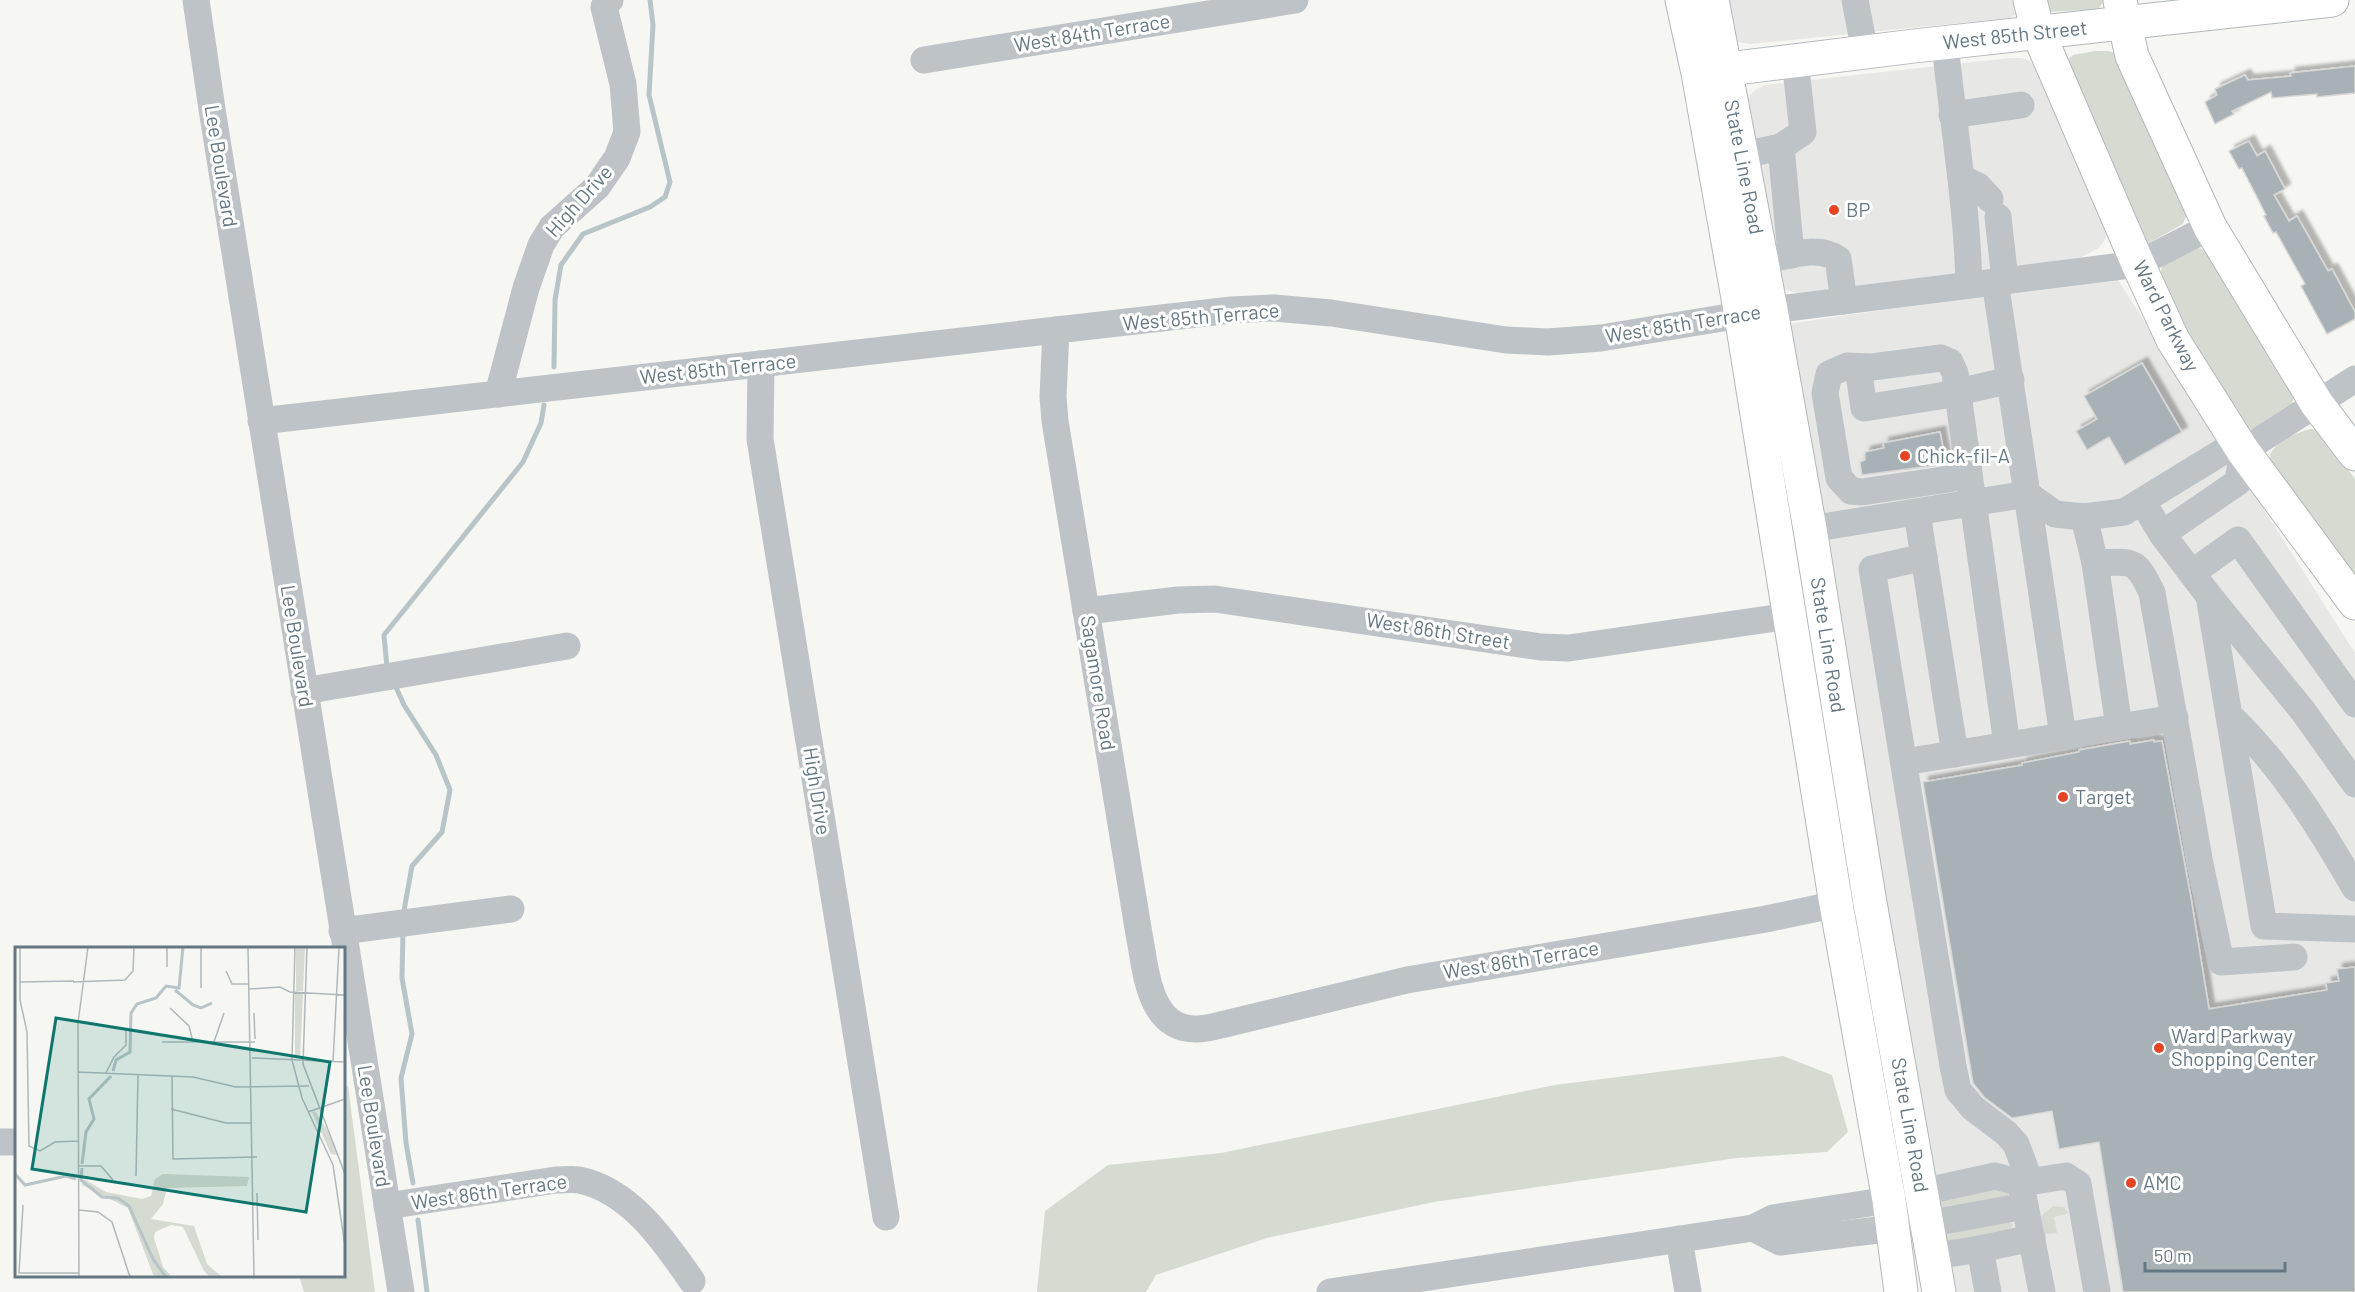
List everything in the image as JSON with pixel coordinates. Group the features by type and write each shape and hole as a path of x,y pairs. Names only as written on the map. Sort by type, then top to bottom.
{"main road":[{"name":"State Line Road","path":"1682,0 1743,155 1777,258 1756,313 1789,616 1836,904 1891,1214 1901,1292"},
{"name":"State Line Road","path":"1712,0 1711,71 1756,313 1809,529 1869,897 1939,1292"},
{"name":"Ward Parkway","path":"2030,0 2038,32 2138,264 2174,340 2243,451 2355,603"},
{"name":"West 85th Street","path":"1711,71 2038,32 2121,11 2332,0"},
{"path":"2121,11 2132,56 2210,227 2317,404 2355,454"}],"street":[{"name":"Lee Boulevard","path":"196,0 343,947"},
{"name":"West 84th Terrace","path":"924,60 1180,9 1295,0"},
{"path":"1855,0 1865,52"},
{"name":"High Drive","path":"498,394 526,288 541,245 552,227 597,187 617,158 627,132 623,84 607,3"},
{"path":"1945,43 1961,178 1990,282 2011,380 2063,736"},
{"path":"1743,155 1781,147 1803,132 1795,60"},
{"path":"1952,115 2021,105"},
{"path":"1781,147 1777,258 1809,252 1830,254 1838,259 1844,301"},
{"path":"1961,178 1978,186 1991,210 1990,282"},
{"path":"2138,264 2210,227"},
{"name":"West 85th Terrace","path":"261,421 1232,310 1274,308 1331,313 1506,340 1548,342 1601,338 1756,313 2138,264"},
{"name":"Sagamore Road","path":"1056,330 1053,397 1055,421 1149,987 1155,1006 1175,1024"},
{"path":"1969,476 1862,492 1851,491 1839,478 1826,393 1829,374 1837,369 1941,358 1950,362 1955,373 2007,745"},
{"name":"High Drive","path":"761,364 760,439 886,1217"},
{"path":"1858,367 1864,408 2011,380"},
{"path":"1809,529 2027,494 2055,514 2084,517 2124,512 2222,452 2243,451 2355,379"},
{"path":"2162,534 2238,482 2243,451"},
{"path":"2142,501 2162,534 2302,711 2355,784"},
{"path":"1917,513 1955,754"},
{"path":"2084,517 2095,563 2119,727"},
{"path":"2192,573 2238,540 2355,704"},
{"path":"1924,557 1872,569 1958,1090 1973,1108 2006,1133 2016,1144 2042,1292"},
{"path":"2095,563 2129,562 2142,570 2152,593 2200,864 2221,962 2294,957"},
{"path":"2209,596 2264,926 2355,929"},
{"name":"West 86th Street","path":"1086,611 1178,600 1215,599 1541,647 1569,648 1789,616"},
{"path":"304,691 567,646"},
{"path":"2229,715 2284,775 2355,888"},
{"path":"1904,762 2175,718"},
{"name":"West 86th Terrace","path":"1175,1024 1196,1029 1225,1024 1417,978 1732,925 1869,897"},
{"path":"342,931 511,909"},
{"name":"Lee Boulevard","path":"345,966 348,1000 401,1292"},
{"path":"1922,1192 1995,1176 2025,1190"},
{"path":"1330,1292 1753,1228 1780,1242 1891,1214 1927,1224 2066,1176 2078,1184 2097,1292"},
{"name":"West 86th Terrace","path":"387,1206 556,1180 580,1180 609,1192 651,1225 663,1238 692,1281"},
{"path":"1948,1254 2032,1238"},
{"path":"1679,1239 1688,1292"},
{"path":"1980,1249 1988,1292"}],"shaded area":[{"path":"1726,0 2018,0 2018,13 2009,18 1751,44 1737,42 1731,30"},
{"path":"2039,0 2105,0 2098,9 2048,12"},
{"path":"2109,51 2118,54 2187,214 2183,224 2149,243 2139,240 2064,63 2073,55"},
{"path":"2022,58 2031,62 2037,71 2105,227 2106,238 2099,248 2066,265 1798,293 1788,291 1782,286 1748,103 1750,95 1755,90 1764,85"},
{"path":"2198,248 2208,252 2293,397 2292,408 2256,431 2245,428 2237,417 2162,288 2160,274 2163,265"},
{"name":"Ward Parkway Shopping Center","path":"2115,275 2355,653 2355,1292 1945,1292 1775,326"},
{"path":"2310,429 2318,430 2355,479 2355,579 2271,465 2270,457 2275,447 2292,435"},
{"path":"1783,1056 1832,1075 1848,1132 1827,1152 1737,1158 1434,1202 1267,1238 1156,1275 1146,1292 1037,1292 1045,1211 1108,1165 1221,1153 1555,1085"},
{"path":"348,1086 375,1292 304,1292 299,1277 345,1277 345,1087"},
{"path":"2005,1186 2011,1195 1945,1209 1939,1208 1938,1200"},
{"path":"2053,1206 2064,1207 2069,1213 2054,1217 2057,1233 2044,1234 2041,1216"},
{"path":"2008,1222 2013,1224 2011,1230 1947,1245 1940,1235"}],"building":[{"path":"2355,66 2355,93 2272,98 2271,92 2232,111 2234,114 2215,124 2205,102 2217,95 2215,89 2245,75 2248,80"},
{"path":"2249,141 2257,156 2265,151 2285,189 2274,195 2289,221 2297,216 2328,271 2332,269 2355,312 2355,319 2327,334 2301,286 2305,284 2276,232 2273,233 2242,168 2239,169 2229,151"},
{"path":"2142,363 2182,432 2125,465 2109,437 2087,450 2076,431 2097,419 2084,396"},
{"name":"Chick-fil-A","path":"1940,432 1946,464 1862,475 1860,462 1865,460 1865,452 1884,448 1883,443"},
{"name":"Ward Parkway Shopping Center","path":"2154,740 2154,742 2162,741 2209,1009 2327,990 2326,983 2339,981 2337,969 2355,967 2355,1292 2123,1292 2099,1142 2059,1149 2052,1111 2012,1118 1984,1097 1973,1083 1923,782 2022,765 2022,763 2079,752 2079,750 2130,741 2130,744"}],"waterway":[{"path":"554,367 555,300 561,265 583,234 650,207 665,197 670,182 649,95 653,25 650,0"},
{"path":"387,668 384,635 523,462 541,423 544,405"},
{"path":"395,685 404,705 436,755 450,790 442,832 412,866 403,916"},
{"path":"403,931 402,978 412,1034 401,1078 406,1143 413,1183"},
{"path":"418,1220 427,1292"}],"place":[{"name":"BP","path":"1834,210"},
{"name":"Chick-fil-A","path":"1905,456"},
{"name":"Target","path":"2063,797"},
{"name":"Ward Parkway Shopping Center","path":"2159,1048"},
{"name":"AMC","path":"2131,1183"}]}
